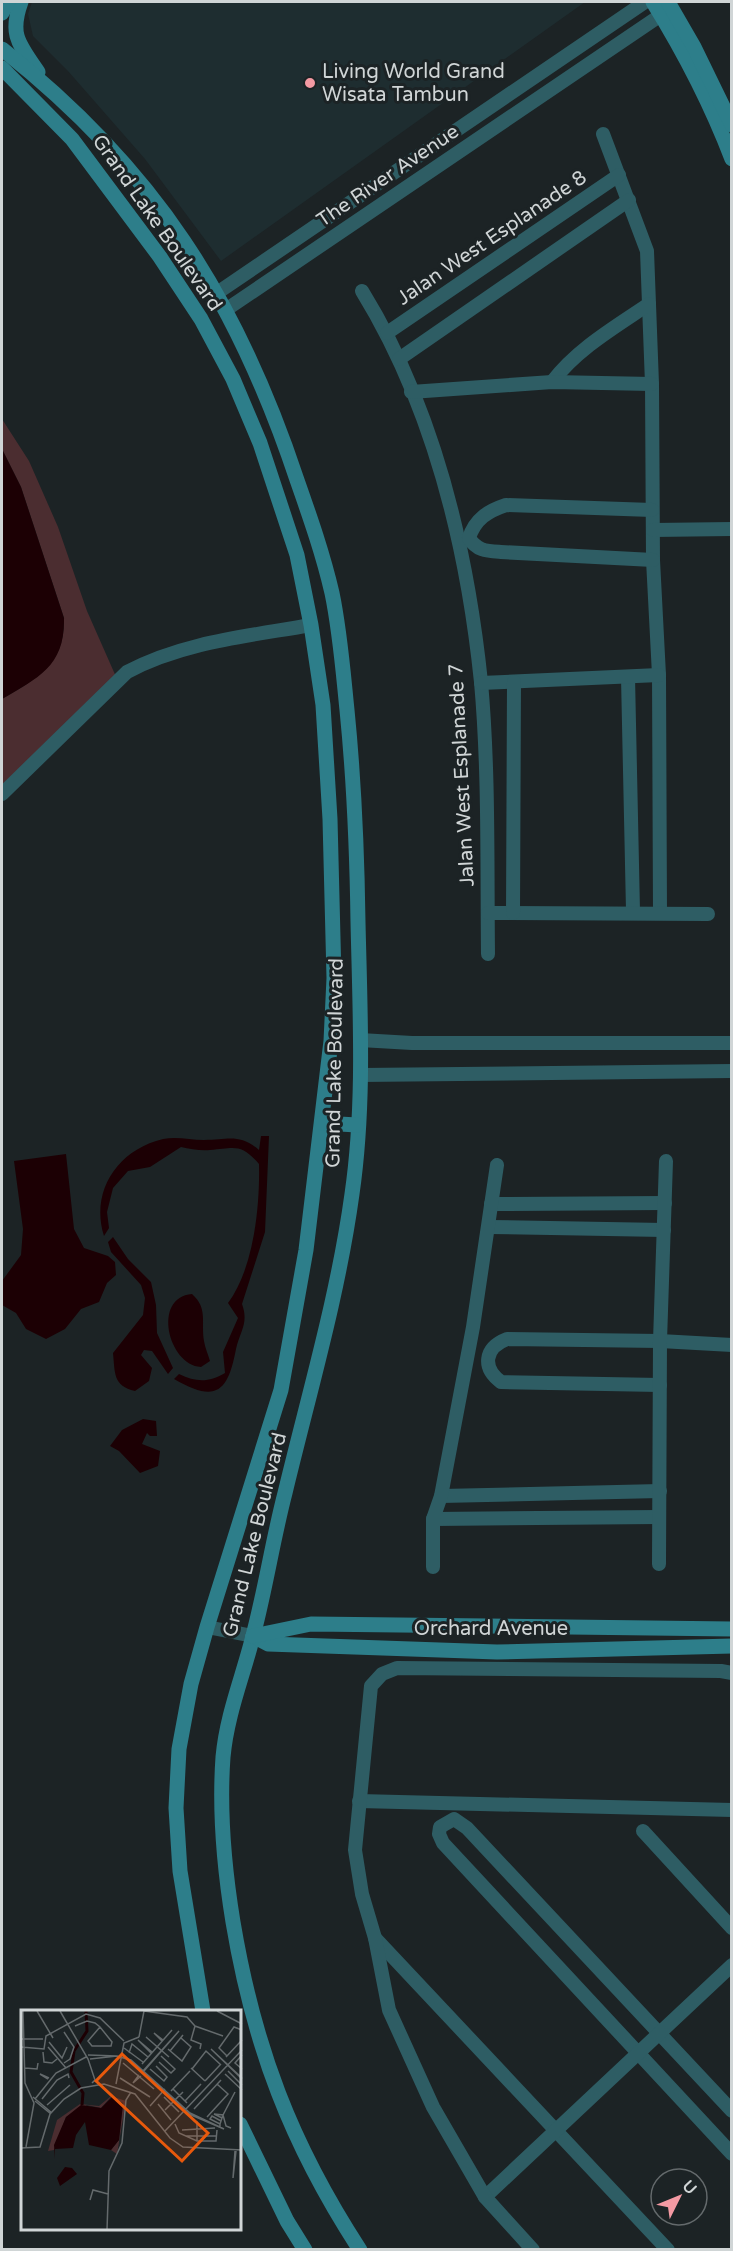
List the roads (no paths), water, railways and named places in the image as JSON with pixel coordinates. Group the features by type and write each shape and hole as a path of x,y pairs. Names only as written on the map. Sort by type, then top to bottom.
{"street":[{"path":"2,13 8,2"},
{"path":"21,2 14,24 17,42 46,84"},
{"name":"The River Avenue","path":"217,293 645,2"},
{"path":"668,5 732,125"},
{"path":"668,5 732,159"},
{"name":"The River Avenue","path":"227,309 668,5"},
{"name":"Grand Lake Boulevard","path":"2,49 46,84 122,159 182,235 227,309 283,436 333,596 342,653 353,776 360,1001 360,1075 353,1190 319,1365 284,1495 253,1636 234,1696 223,1773 224,1862 247,1997 266,2062 295,2136 327,2199 360,2250"},
{"name":"Grand Lake Boulevard","path":"2,68 72,139 160,257 201,319 233,380 260,443 297,555 311,625 323,705 329,788 333,1002 322,1123 306,1250 281,1390 191,1684 176,1775 180,1870 203,2010"},
{"path":"603,134 647,251 652,384 653,560 659,675 660,912"},
{"name":"Jalan West Esplanade 8","path":"387,333 619,175"},
{"path":"399,359 629,200"},
{"name":"Jalan West Esplanade 7","path":"362,291 387,333 399,359 444,481 462,562 481,683 488,954"},
{"path":"552,382 564,366 650,304"},
{"path":"411,392 552,382 652,384"},
{"path":"652,510 506,505 484,514 472,527 469,538 474,546 481,550 653,560"},
{"path":"653,530 732,529"},
{"path":"2,794 127,672 152,658 194,647 311,625"},
{"path":"481,683 659,675"},
{"path":"628,677 633,911"},
{"path":"513,913 514,682"},
{"path":"488,913 633,911 708,914"},
{"path":"333,1002 360,1001"},
{"path":"360,1040 412,1043 732,1043"},
{"path":"360,1075 732,1071"},
{"path":"322,1123 357,1125"},
{"path":"658,1564 660,1341 666,1161"},
{"path":"433,1567 433,1519 441,1496 489,1227 497,1165"},
{"path":"491,1203 664,1203"},
{"path":"489,1227 664,1230"},
{"path":"660,1385 501,1382 488,1370 487,1360 496,1343 507,1339 660,1341 732,1345"},
{"path":"441,1496 660,1491"},
{"path":"433,1519 659,1517"},
{"name":"Orchard Avenue","path":"253,1636 311,1624 732,1629"},
{"name":"Orchard Avenue","path":"207,1627 253,1636 268,1644 497,1652 732,1646"},
{"path":"533,2250 485,2197 434,2107 389,2010 375,1938 362,1894 355,1850 371,1686 382,1674 397,1668 721,1671 732,1673"},
{"path":"359,1802 732,1810"},
{"path":"732,2111 659,2036 467,1828 454,1819 440,1827 439,1834 443,1843 732,2154"},
{"path":"643,1831 732,1928"},
{"path":"375,1938 558,2130 668,2250"},
{"path":"485,2197 639,2055 732,1965"},
{"path":"242,2128 287,2221 305,2250"}],"place":[{"name":"Living World Grand Wisata Tambun","path":"310,83"}]}
